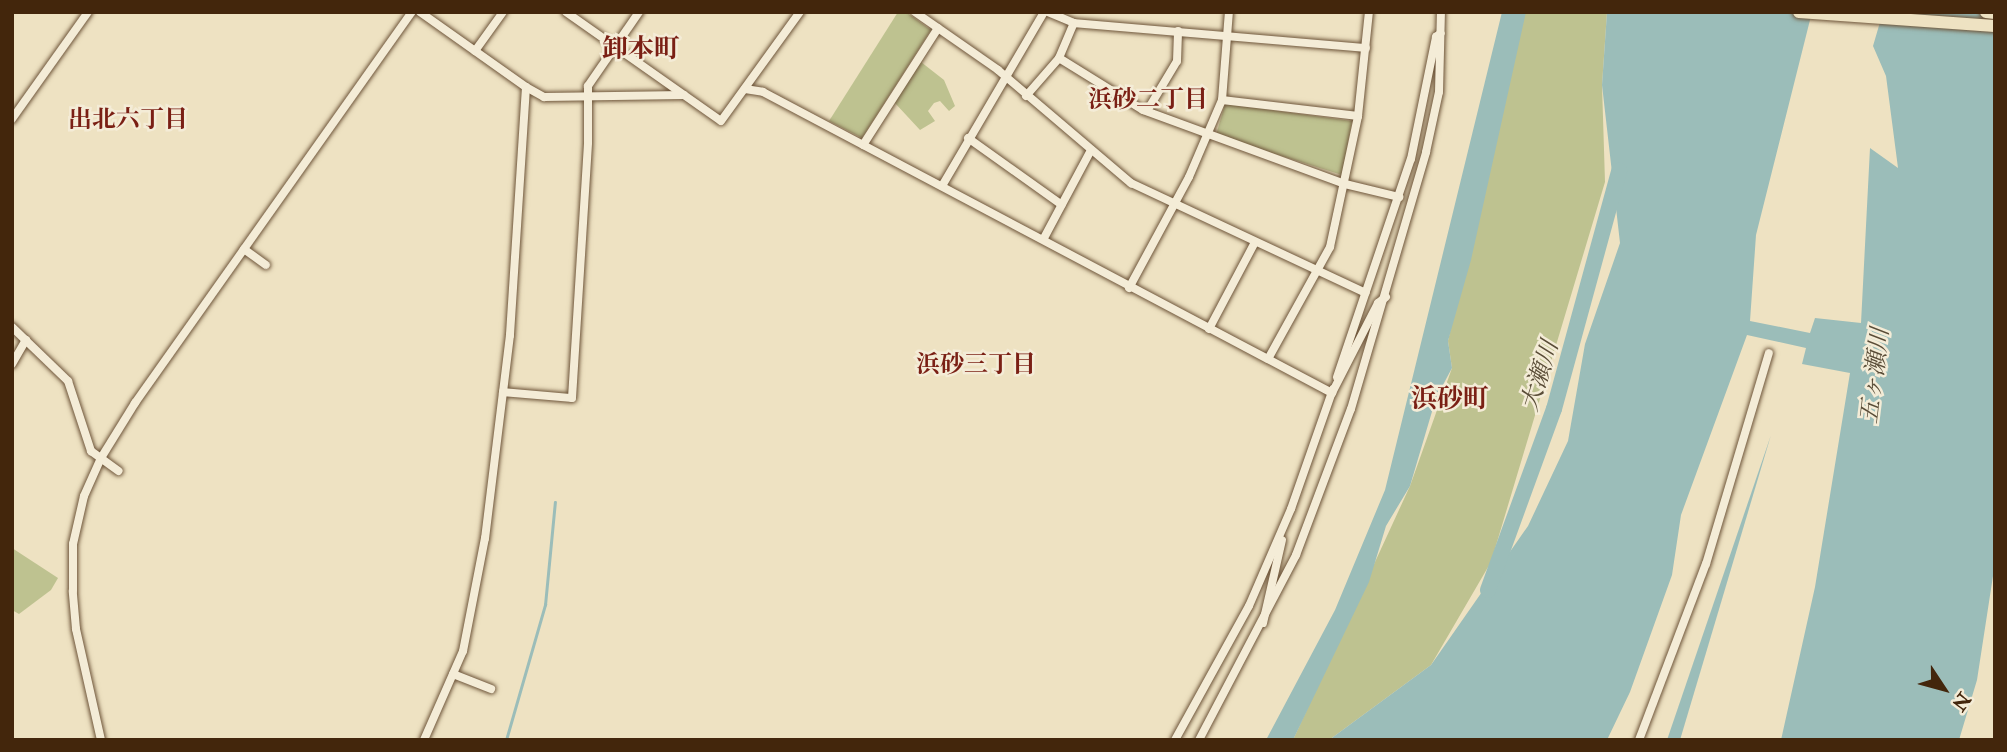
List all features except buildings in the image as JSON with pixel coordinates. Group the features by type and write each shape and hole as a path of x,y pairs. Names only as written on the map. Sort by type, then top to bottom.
{"highway":[{"path":"1799,12 1995,26"},
{"path":"1986,12 1995,13"}],"street":[{"path":"12,119 88,12"},
{"path":"101,740 76,629 73,591 73,544 84,496 101,458 412,12"},
{"path":"420,12 544,97 684,95"},
{"path":"474,51 503,12"},
{"path":"566,12 721,121 800,12"},
{"path":"503,392 572,398 588,86 639,12"},
{"path":"915,12 1003,77 1131,183 1366,292"},
{"path":"942,186 1003,77 1046,12 1074,23 1366,48"},
{"path":"1129,288 1209,137 1222,100 1229,12"},
{"path":"1268,359 1330,247 1358,116 1369,12"},
{"path":"1199,740 1263,624 1317,503 1386,297 1439,92 1441,12"},
{"path":"1026,96 1059,58 1074,23"},
{"path":"863,145 938,29"},
{"path":"1146,111 1177,61 1178,31"},
{"path":"1175,740 1250,606 1281,531 1332,393 1399,197 1436,37 1441,33"},
{"path":"1059,58 1146,111 1209,137 1345,184 1399,197"},
{"path":"424,740 453,674 469,626 480,563 503,392 520,220 526,87"},
{"path":"745,89 763,92 1044,238 1129,288 1332,393"},
{"path":"1222,100 1358,116"},
{"path":"968,138 1062,205"},
{"path":"1044,238 1091,150"},
{"path":"1209,329 1255,242"},
{"path":"244,250 266,265"},
{"path":"1332,393 1378,303 1386,297"},
{"path":"12,327 68,381 91,451 119,471"},
{"path":"12,365 26,340"},
{"path":"1639,740 1706,564 1769,354"},
{"path":"1263,624 1281,531"},
{"path":"453,674 491,689"}],"green space":[{"path":"898,12 906,12 931,30 862,138 829,121"},
{"path":"1522,12 1607,12 1602,85 1605,182 1491,562 1431,665 1329,740 1293,740 1410,486 1452,368 1448,341"},
{"path":"921,62 944,80 955,106 949,111 940,101 934,103 928,111 935,121 920,130 894,102"},
{"path":"1225,104 1352,121 1342,175 1216,135"},
{"path":"12,548 58,578 51,590 19,614 12,610"}],"water":[{"path":"1502,12 1526,12 1471,260 1448,341 1452,368 1436,398 1410,486 1386,526 1369,582 1293,740 1266,740 1335,610 1385,490"},
{"name":"五ヶ瀬川","path":"1607,12 1812,12 1756,235 1750,321 1810,333 1815,318 1861,323 1870,148 1898,168 1886,76 1873,46 1883,12 1995,12 1995,563 1977,680 1959,740 1781,740 1815,587 1850,373 1802,364 1806,348 1747,335 1681,515 1672,575 1630,692 1607,740 1329,740 1431,665 1528,526 1568,441 1585,344 1620,243 1602,85"},
{"path":"1771,435 1680,740 1667,740"}],"waterway":[{"name":"大瀬川","path":"1488,590 1554,409 1619,171"},
{"path":"506,740 545,605 555,502"}],"district":[{"name":"卸本町","path":"641,50"},
{"name":"浜砂二丁目","path":"1148,100"},
{"name":"出北六丁目","path":"128,120"},
{"name":"浜砂三丁目","path":"976,365"},
{"name":"浜砂町","path":"1450,400"}]}
